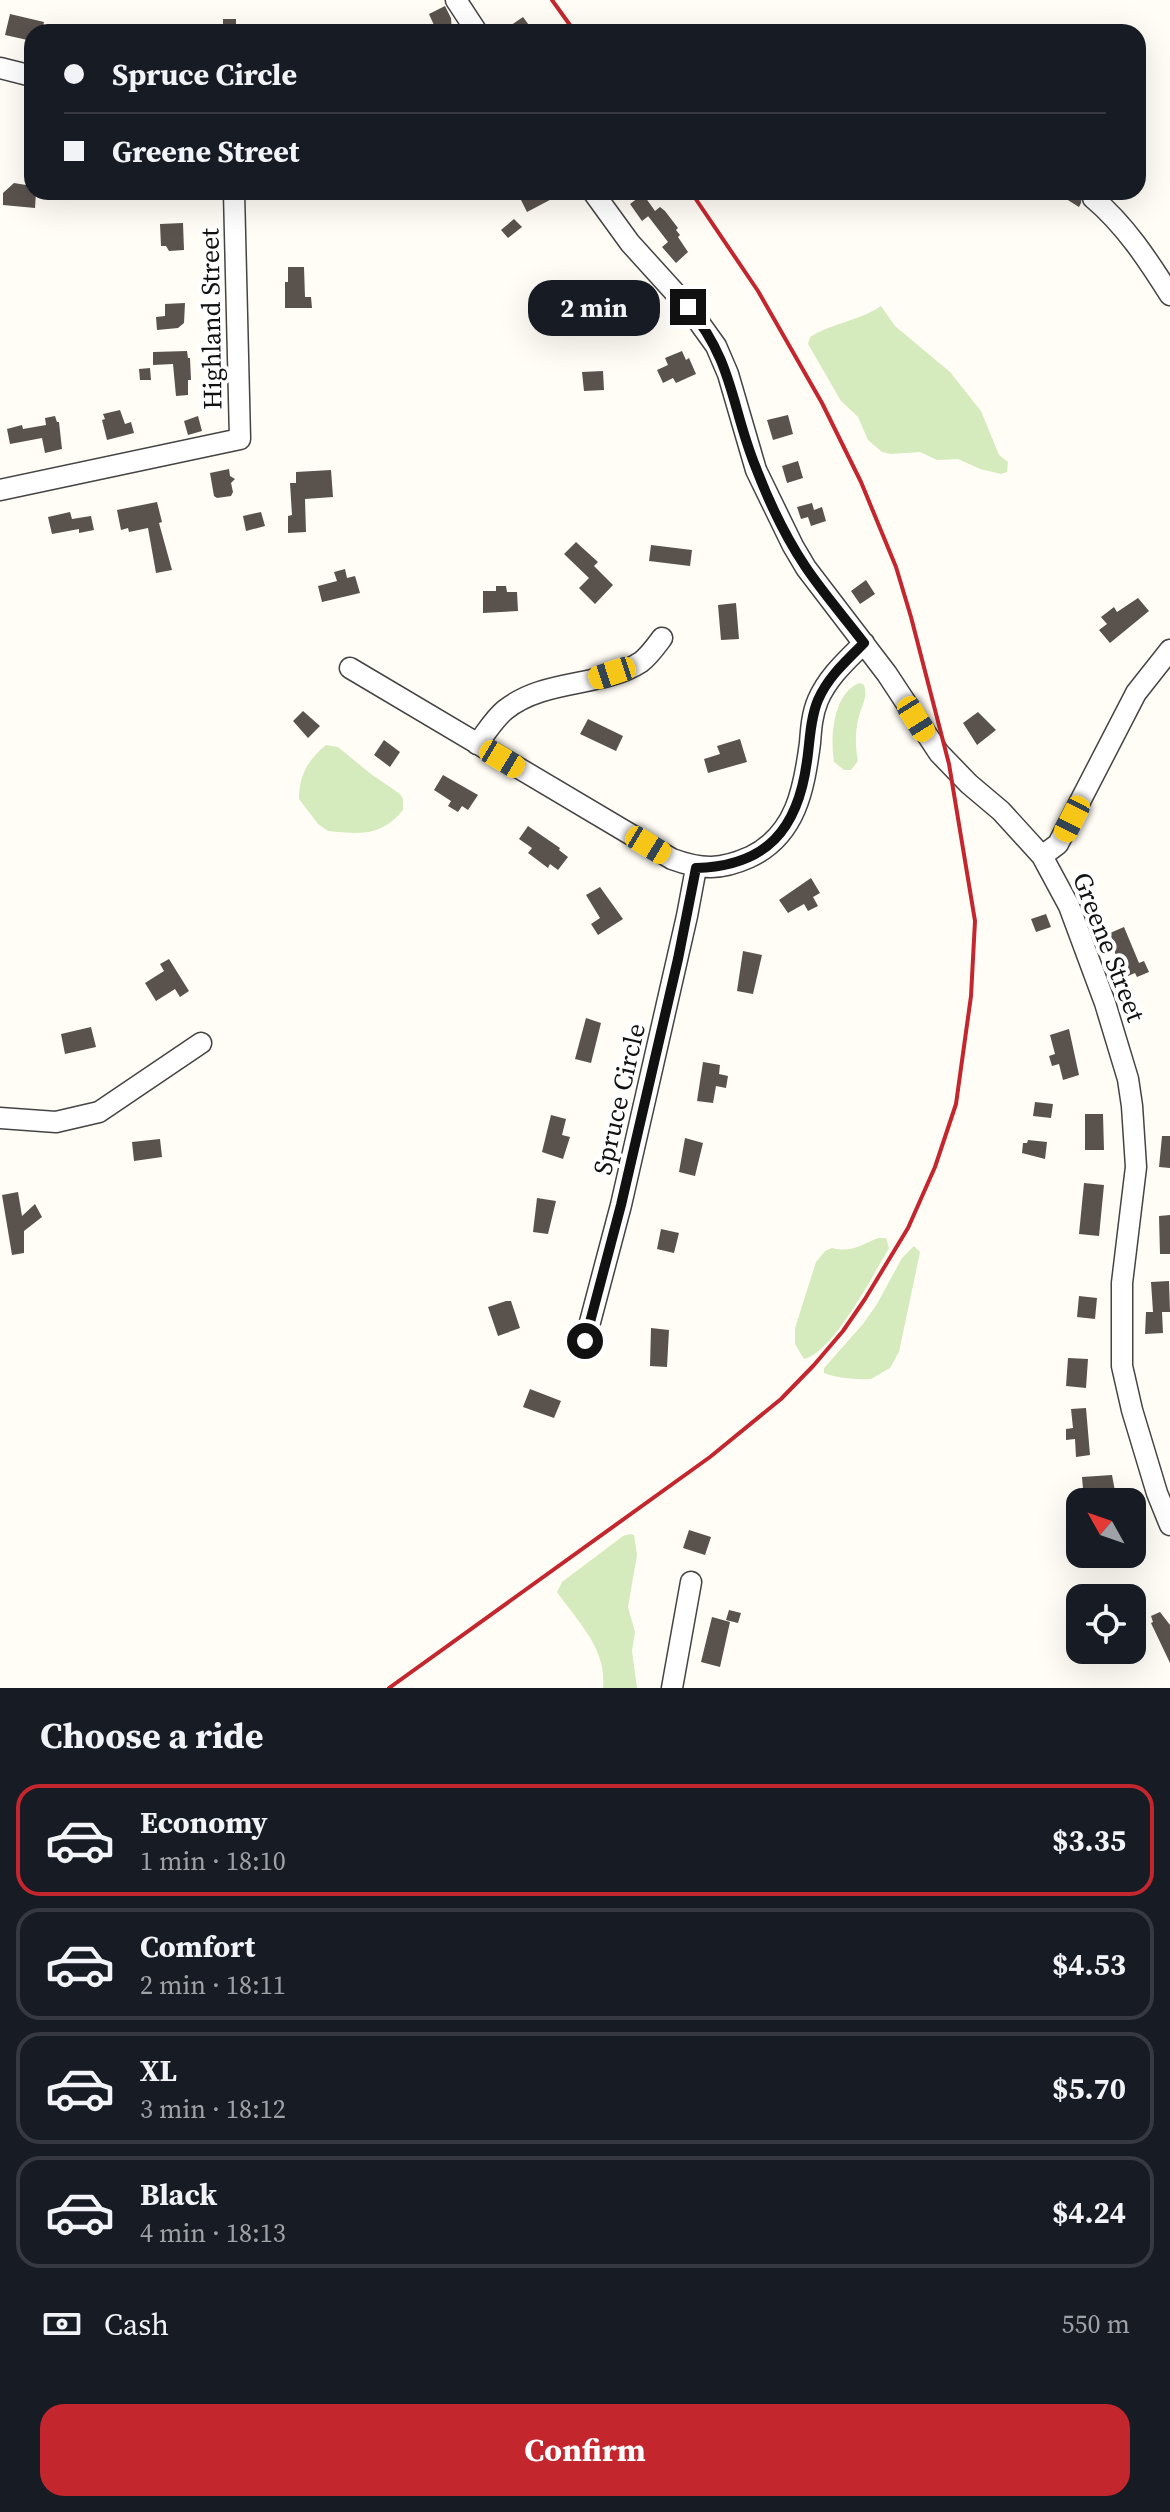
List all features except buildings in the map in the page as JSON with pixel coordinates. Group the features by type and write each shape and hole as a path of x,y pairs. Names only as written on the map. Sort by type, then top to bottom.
{"street":[{"path":"456,0 472,24"},
{"path":"0,68 24,74"},
{"name":"Highland Street","path":"0,490 240,439 234,200"},
{"name":"Greene Street","path":"599,200 630,243 688,307 711,338 728,374 752,459 806,568 864,643 939,753 1001,811 1042,856 1064,896 1079,931 1128,1079 1136,1145 1122,1283 1122,1366 1157,1493 1170,1525"},
{"path":"1095,200 1109,211 1144,255 1170,295"},
{"path":"477,744 507,708 530,695 595,678 641,661 662,638"},
{"path":"350,668 672,859 696,868 718,867 761,851 778,838 790,822 802,791 816,704 833,674 864,643"},
{"path":"1042,856 1063,836 1136,693 1170,650"},
{"name":"Spruce Circle","path":"585,1341 621,1205 696,868"},
{"path":"0,1118 56,1122 99,1112 201,1043"},
{"path":"672,1688 691,1582"}],"green space":[{"path":"881,306 895,326 950,372 981,411 999,455 1008,462 1007,472 1001,474 980,469 958,459 937,460 920,452 882,452 868,440 858,417 841,401 808,344 810,337 818,332"},
{"path":"860,683 864,685 865,693 857,727 858,761 851,770 844,770 834,762 835,717 844,696"},
{"path":"326,745 338,747 400,794 403,810 395,819 378,829 360,833 328,831 318,824 299,799 299,790 306,769"},
{"path":"886,1238 889,1248 863,1293 827,1343 804,1359 795,1344 795,1328 816,1262 832,1248 851,1249"},
{"path":"914,1246 920,1252 899,1352 890,1368 871,1379 824,1373 824,1368 863,1324 902,1258"},
{"path":"634,1535 637,1555 628,1607 635,1632 632,1651 637,1688 603,1688 603,1674 596,1648 557,1592 562,1582 623,1536"}],"railway":[{"path":"552,0 569,24"},
{"path":"389,1688 710,1457 781,1399 843,1331 908,1228 935,1167 956,1104 971,996 975,921 949,764 911,617 896,567 861,482 822,403 758,291 696,200"}],"route":[{"path":"585,1341 621,1205 696,868 718,867 761,851 778,838 790,822 805,781 816,704 833,674 864,643 806,568 793,546 752,459 720,354 688,307"}]}
